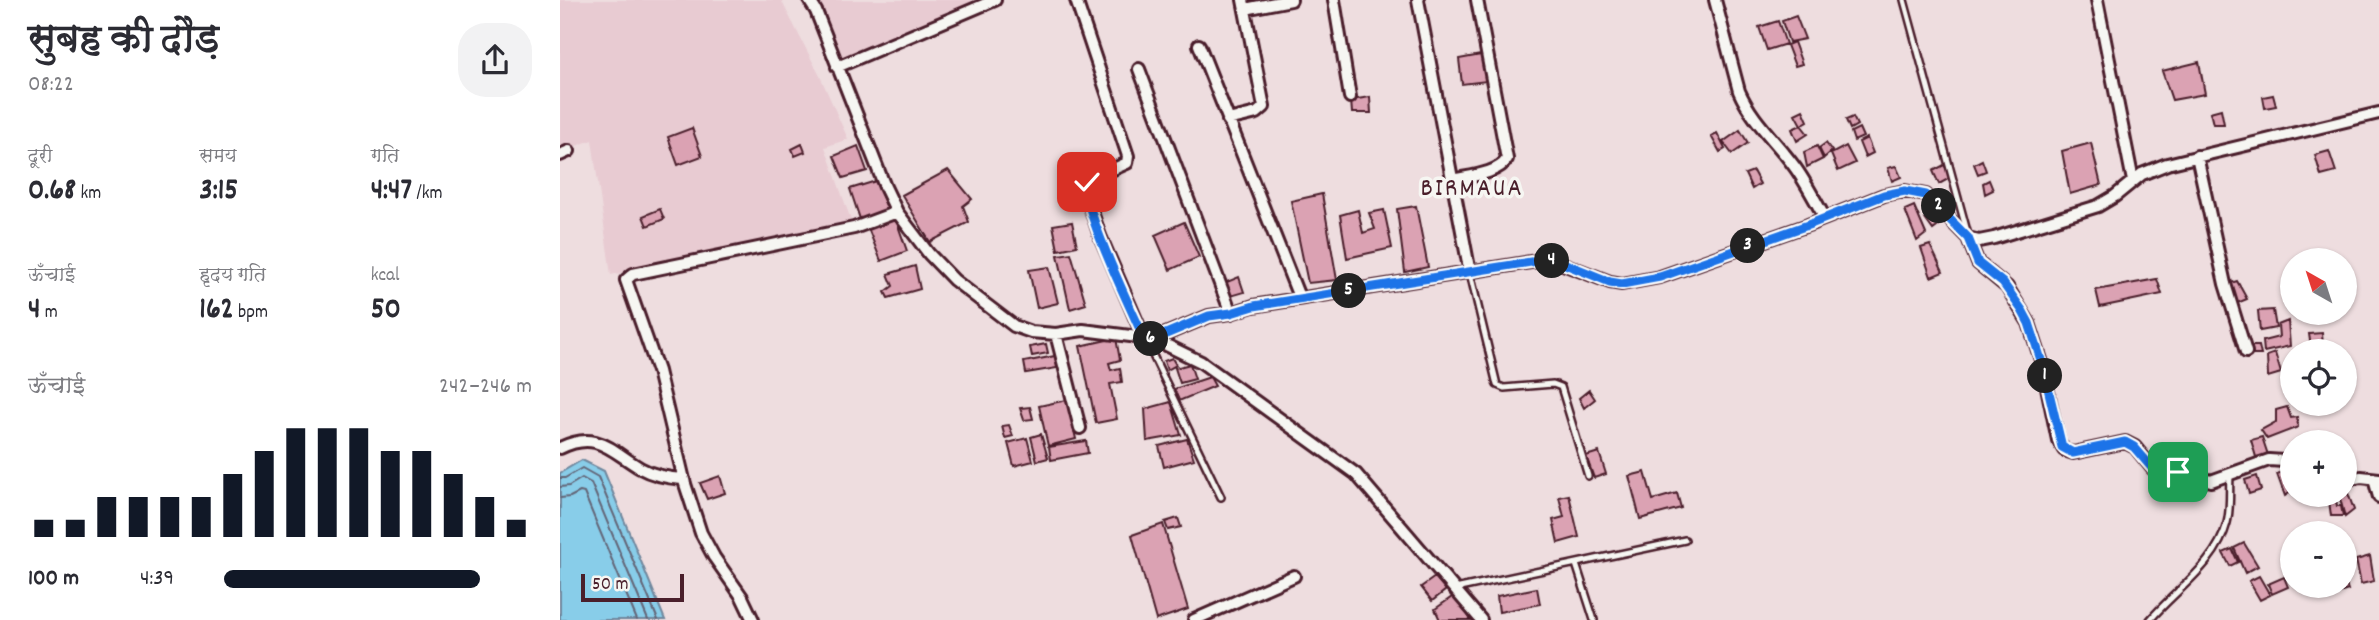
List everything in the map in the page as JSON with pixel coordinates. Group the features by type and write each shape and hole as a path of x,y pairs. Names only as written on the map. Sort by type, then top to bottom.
{"street":[{"path":"809,0 816,11 897,212 929,254 954,280 1013,326 1031,332 1056,334 1083,331 1149,339 1201,362 1356,474 1481,620"},
{"path":"837,67 995,0"},
{"path":"1076,0 1128,160 1121,167 1091,179 1087,182 1085,191 1100,236 1149,339"},
{"path":"1228,120 1257,113 1264,107 1244,4 1291,0"},
{"path":"1334,0 1350,97"},
{"path":"1418,0 1470,273"},
{"path":"1452,180 1497,168 1507,159 1477,0"},
{"path":"1715,0 1745,105 1794,166 1825,218"},
{"path":"2097,0 2133,181"},
{"path":"1199,44 1299,298"},
{"path":"1139,69 1231,313"},
{"path":"1968,238 1979,241 1994,239 2077,214 2098,206 2142,174 2155,168 2379,113"},
{"path":"2197,156 2225,284 2246,352"},
{"path":"1149,339 1209,316 1254,306 1537,261 1558,261 1610,282 1622,284 1660,277 1884,195 1905,191 1918,192 1926,195 1968,238 1978,263 2007,287 2029,323 2042,363 2058,440 2064,450 2073,453 2125,442 2134,447 2153,469 2178,472 2211,481 2269,460 2280,461"},
{"path":"753,620 742,597 701,533 683,479 662,382 626,284 627,277 854,228 897,212"},
{"path":"1056,334 1080,428"},
{"path":"560,448 580,440 596,441 654,475 683,479"},
{"path":"2357,478 2376,479 2379,497"},
{"path":"1194,620 1294,576"}],"lane":[{"path":"1905,0 1968,238"},
{"path":"1470,273 1497,385 1504,388 1553,384 1561,387 1588,476"},
{"path":"1149,339 1221,497"},
{"path":"2150,620 2198,572 2217,547 2228,521 2230,475"},
{"path":"1455,589 1685,540"},
{"path":"1576,564 1594,620"}],"shaded area":[{"path":"560,0 781,0 820,76 848,139 825,147 852,223 611,275 592,140 560,152"},
{"path":"812,0 980,0 843,62"}],"water":[{"path":"582,460 604,471 665,620 560,620 560,473"}],"building":[{"path":"1796,16 1805,39 1789,42 1782,21"},
{"path":"1778,21 1786,44 1767,50 1759,27"},
{"path":"1794,42 1802,64 1795,66 1787,45"},
{"path":"1481,55 1487,81 1462,84 1459,59"},
{"path":"2199,62 2205,94 2172,100 2162,71"},
{"path":"2273,95 2276,106 2265,108 2263,97"},
{"path":"1370,97 1371,113 1352,113 1351,100"},
{"path":"2221,109 2224,124 2213,124 2210,112"},
{"path":"1803,110 1808,121 1801,125 1795,114"},
{"path":"1853,117 1857,125 1850,129 1846,120"},
{"path":"1801,125 1808,134 1797,141 1792,129"},
{"path":"692,128 702,156 678,165 668,137"},
{"path":"1859,128 1863,137 1854,141 1851,132"},
{"path":"1740,130 1748,143 1732,154 1723,142"},
{"path":"1717,133 1725,149 1720,152 1711,136"},
{"path":"1867,138 1873,153 1865,157 1859,142"},
{"path":"1826,143 1832,151 1824,158 1819,148"},
{"path":"2091,143 2101,185 2070,194 2062,151"},
{"path":"802,144 805,152 795,156 792,149"},
{"path":"858,146 867,171 843,178 834,156"},
{"path":"1817,146 1823,159 1807,167 1804,152"},
{"path":"1846,146 1855,163 1838,171 1831,154"},
{"path":"2329,151 2336,172 2321,176 2315,155"},
{"path":"1982,160 1986,171 1978,174 1974,164"},
{"path":"1944,165 1952,177 1939,184 1933,171"},
{"path":"1896,166 1901,177 1892,181 1888,168"},
{"path":"948,170 972,199 963,206 969,222 930,242 902,195"},
{"path":"1753,171 1760,184 1752,189 1745,174"},
{"path":"1989,180 1993,190 1985,194 1983,183"},
{"path":"876,181 889,213 860,219 850,189"},
{"path":"1322,194 1337,280 1308,283 1291,201"},
{"path":"1416,206 1428,267 1405,272 1397,209"},
{"path":"1914,206 1926,234 1917,241 1905,210"},
{"path":"660,209 664,219 647,226 643,216"},
{"path":"1358,210 1363,233 1375,229 1369,213 1384,210 1392,248 1347,258 1340,215"},
{"path":"1935,215 1941,224 1933,230 1925,219"},
{"path":"895,217 907,251 881,261 868,228"},
{"path":"1072,222 1077,246 1058,250 1053,225"},
{"path":"1184,222 1199,257 1170,270 1155,235"},
{"path":"1930,245 1943,272 1931,277 1921,248"},
{"path":"1071,253 1086,304 1070,309 1058,255"},
{"path":"915,266 920,289 888,298 885,292 893,286 888,274"},
{"path":"1049,267 1058,303 1037,308 1029,270"},
{"path":"1239,277 1244,292 1227,297 1222,284"},
{"path":"2157,279 2162,294 2100,307 2096,290"},
{"path":"2237,281 2247,299 2235,304 2225,285"},
{"path":"2273,310 2276,328 2260,331 2258,311"},
{"path":"2278,325 2288,326 2289,339 2280,339 2280,348 2264,352 2263,341 2279,337"},
{"path":"2322,333 2322,339 2310,339 2309,334"},
{"path":"1116,338 1120,360 1109,363 1111,370 1120,368 1122,382 1110,384 1117,419 1096,423 1080,346"},
{"path":"1046,344 1048,353 1032,356 1030,347"},
{"path":"2250,346 2259,346 2261,355 2251,355"},
{"path":"2275,353 2280,373 2268,377 2267,356"},
{"path":"1055,356 1057,368 1026,373 1024,362"},
{"path":"1172,358 1176,365 1167,370 1164,361"},
{"path":"1190,364 1195,379 1180,383 1175,368"},
{"path":"1210,377 1215,386 1179,401 1174,389"},
{"path":"1589,390 1595,399 1584,408 1579,398"},
{"path":"1067,400 1076,439 1048,446 1039,406"},
{"path":"1171,402 1181,435 1147,441 1145,409"},
{"path":"1030,407 1033,419 1024,420 1020,408"},
{"path":"2280,409 2280,416 2297,417 2298,427 2280,430 2280,434 2267,439 2261,430 2276,422 2276,410"},
{"path":"1009,425 1013,436 1005,438 1002,426"},
{"path":"1041,434 1048,458 1037,461 1031,437"},
{"path":"2262,437 2268,455 2256,457 2251,440"},
{"path":"1027,438 1033,461 1014,466 1008,443"},
{"path":"1187,439 1194,459 1164,467 1159,446"},
{"path":"1086,441 1088,453 1051,460 1049,447"},
{"path":"1599,452 1606,474 1594,478 1586,456"},
{"path":"1645,472 1653,500 1677,493 1681,508 1640,519 1629,476"},
{"path":"720,476 725,493 707,499 700,483"},
{"path":"2257,476 2261,490 2249,494 2245,480"},
{"path":"1569,495 1579,537 1558,543 1553,520 1564,517 1559,497"},
{"path":"2330,507 2341,507 2343,516 2331,516"},
{"path":"2342,507 2353,507 2354,510 2345,517"},
{"path":"1178,518 1181,527 1168,530 1165,522"},
{"path":"1163,524 1188,609 1156,620 1132,535"},
{"path":"2244,543 2258,566 2245,573 2234,548"},
{"path":"2232,549 2238,562 2230,566 2223,553"},
{"path":"2370,556 2374,581 2361,584 2357,560"},
{"path":"2259,576 2270,595 2260,600 2249,581"},
{"path":"1435,577 1446,590 1432,601 1421,587"},
{"path":"2280,579 2280,590 2272,594 2268,584"},
{"path":"1537,588 1540,604 1499,612 1497,596"},
{"path":"1455,595 1471,620 1440,620 1435,609"}],"district":[{"name":"BIRMAUA","path":"1472,186"}],"route":[{"path":"1087,182 1085,191 1100,236 1144,338 1154,339 1209,316 1254,306 1537,261 1558,261 1610,282 1639,282 1808,225 1884,195 1905,191 1918,192 1926,195 1968,238 1978,263 2007,287 2022,310 2042,363 2058,440 2064,450 2073,453 2125,442 2134,447 2153,469 2178,472"}]}
